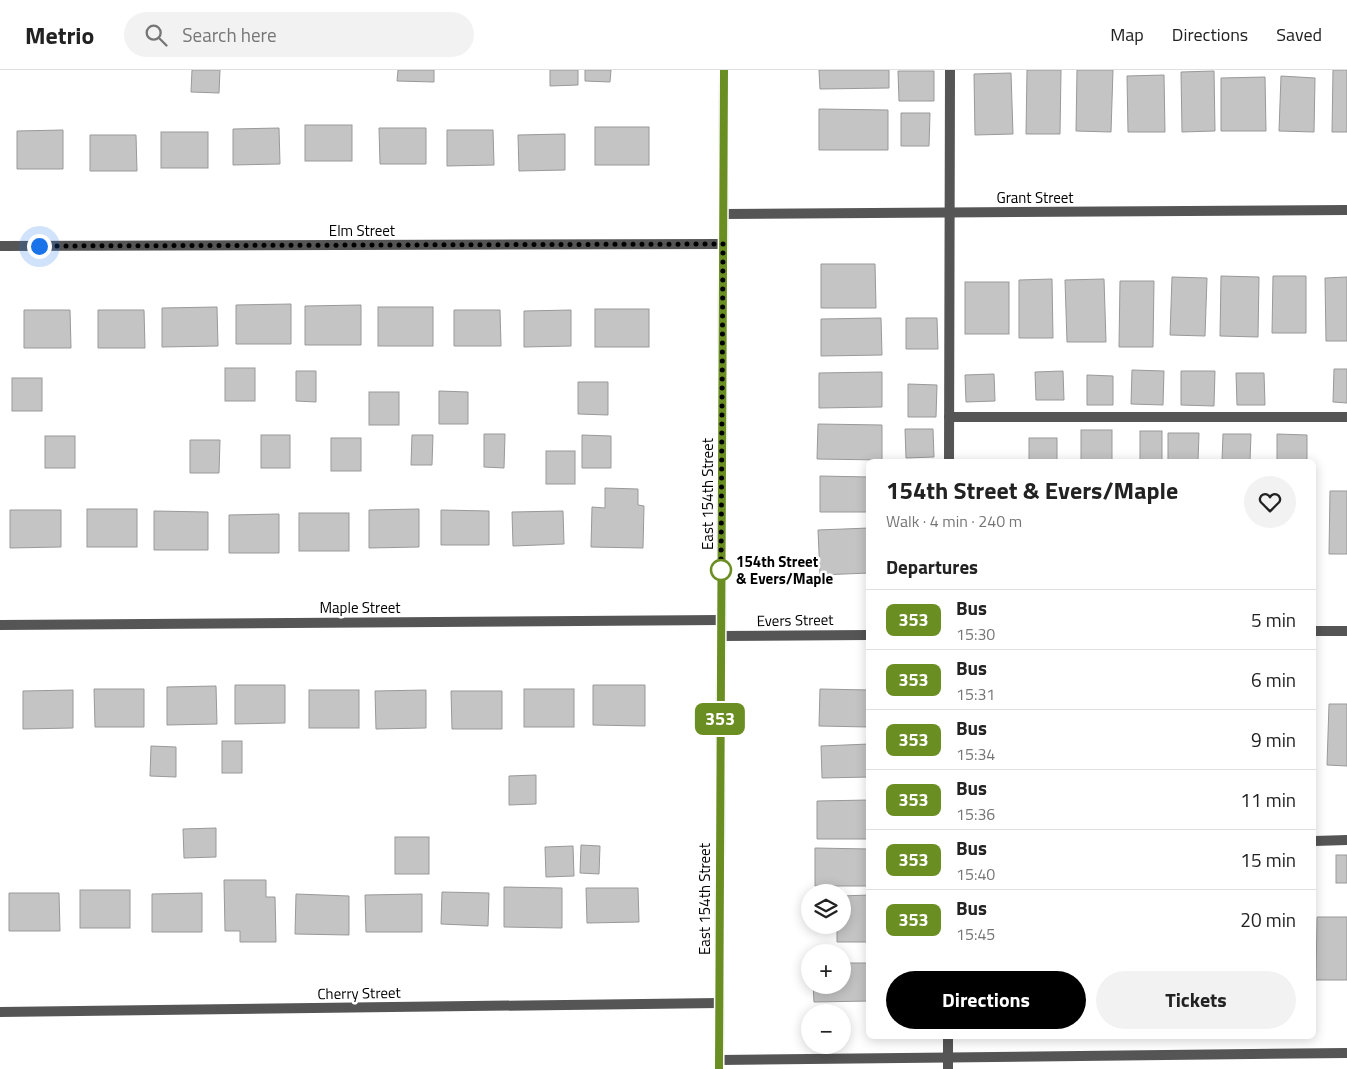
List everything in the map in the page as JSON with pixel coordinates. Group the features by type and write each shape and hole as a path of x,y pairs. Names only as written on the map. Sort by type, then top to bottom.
{"street":[{"name":"East 154th Street","path":"719,1064 724,70"},
{"path":"949,459 950,70"},
{"name":"Grant Street","path":"723,214 1347,210"},
{"name":"Elm Street","path":"0,246 723,244"},
{"path":"949,418 1347,417"},
{"name":"Maple Street","path":"0,624 721,620"},
{"path":"1316,631 1347,631"},
{"name":"Evers Street","path":"721,636 866,635"},
{"path":"1316,841 1347,840"},
{"name":"Cherry Street","path":"0,1012 719,1003"},
{"path":"948,1039 948,1069"},
{"path":"719,1064 948,1058 1347,1053"}],"building":[{"path":"192,70 220,70 219,93 191,92"},
{"path":"398,70 434,70 434,82 397,81"},
{"path":"550,70 578,70 578,85 550,86"},
{"path":"585,70 611,70 610,82 585,81"},
{"path":"819,70 889,70 889,88 820,89"},
{"path":"1027,70 1061,70 1060,134 1026,134"},
{"path":"1077,70 1113,70 1111,132 1076,131"},
{"path":"1333,70 1347,70 1347,132 1332,132"},
{"path":"898,71 934,71 934,101 899,101"},
{"path":"1214,71 1215,131 1182,132 1181,72"},
{"path":"1011,73 1013,134 975,135 974,74"},
{"path":"1164,75 1165,132 1128,132 1127,76"},
{"path":"1281,76 1315,78 1314,132 1279,131"},
{"path":"1265,77 1266,131 1221,131 1221,78"},
{"path":"819,109 888,110 888,150 819,150"},
{"path":"901,113 930,113 929,146 901,146"},
{"path":"305,125 352,125 352,161 305,161"},
{"path":"595,127 649,127 649,165 595,165"},
{"path":"279,128 280,164 233,165 233,129"},
{"path":"379,128 426,128 426,164 380,164"},
{"path":"63,130 63,169 17,169 17,131"},
{"path":"447,130 493,130 494,165 447,166"},
{"path":"161,132 208,132 208,168 161,168"},
{"path":"565,134 565,170 519,171 518,135"},
{"path":"90,135 136,135 137,171 90,171"},
{"path":"821,264 875,264 876,308 821,308"},
{"path":"1221,276 1259,277 1258,337 1220,336"},
{"path":"1273,276 1306,276 1306,333 1272,333"},
{"path":"1172,277 1207,278 1205,336 1170,335"},
{"path":"1347,277 1347,341 1326,341 1325,278"},
{"path":"1052,279 1053,338 1019,338 1019,280"},
{"path":"1104,279 1106,342 1067,342 1065,280"},
{"path":"1120,281 1154,281 1153,347 1119,347"},
{"path":"965,282 1009,282 1009,334 965,334"},
{"path":"291,304 291,344 236,344 236,305"},
{"path":"361,305 361,345 305,345 305,306"},
{"path":"217,307 218,346 162,347 162,308"},
{"path":"378,307 433,307 433,346 378,346"},
{"path":"595,309 649,309 649,347 595,347"},
{"path":"24,310 70,310 71,348 24,348"},
{"path":"98,310 144,310 145,348 98,348"},
{"path":"454,310 500,310 501,346 454,346"},
{"path":"571,310 571,346 524,347 524,311"},
{"path":"881,318 882,355 821,356 821,319"},
{"path":"906,318 937,318 938,349 906,349"},
{"path":"225,368 255,368 255,401 225,401"},
{"path":"1334,369 1347,369 1347,403 1333,402"},
{"path":"1132,370 1164,371 1163,405 1131,404"},
{"path":"296,371 316,371 316,402 296,401"},
{"path":"1063,371 1064,400 1036,400 1035,372"},
{"path":"1181,371 1215,371 1214,406 1181,405"},
{"path":"882,372 882,407 819,408 819,373"},
{"path":"1236,373 1264,373 1265,405 1237,405"},
{"path":"994,374 995,401 966,402 965,375"},
{"path":"1087,375 1113,376 1113,405 1087,405"},
{"path":"12,378 42,378 42,411 12,411"},
{"path":"578,382 608,382 608,415 578,414"},
{"path":"908,384 937,385 936,417 908,417"},
{"path":"439,391 468,392 468,424 439,424"},
{"path":"369,392 399,392 399,425 369,425"},
{"path":"818,424 882,425 882,459 817,459"},
{"path":"905,429 933,429 934,457 906,458"},
{"path":"1081,430 1112,430 1112,459 1081,459"},
{"path":"1140,431 1162,431 1162,459 1140,459"},
{"path":"1168,433 1199,433 1198,459 1168,459"},
{"path":"484,434 505,434 504,468 484,467"},
{"path":"1223,434 1251,434 1250,459 1222,459"},
{"path":"1277,434 1307,435 1307,459 1277,459"},
{"path":"261,435 290,435 290,468 261,468"},
{"path":"412,435 433,435 432,465 411,465"},
{"path":"582,435 611,436 611,468 582,468"},
{"path":"45,436 75,436 75,468 45,468"},
{"path":"331,438 361,438 361,471 331,471"},
{"path":"1029,438 1057,438 1057,459 1029,459"},
{"path":"190,440 220,440 219,473 190,473"},
{"path":"546,451 575,451 575,484 546,484"},
{"path":"820,476 866,477 866,512 820,512"},
{"path":"605,488 638,489 638,505 644,506 643,548 591,547 592,507 605,508"},
{"path":"1330,491 1347,491 1347,554 1329,554"},
{"path":"87,509 137,509 137,547 87,547"},
{"path":"419,509 419,547 369,548 369,510"},
{"path":"10,510 61,510 61,547 10,548"},
{"path":"441,510 489,511 489,545 441,545"},
{"path":"154,511 208,512 208,550 154,550"},
{"path":"563,511 564,544 513,546 512,512"},
{"path":"299,513 349,513 349,551 299,551"},
{"path":"279,514 279,553 229,553 229,515"},
{"path":"866,528 866,573 820,575 818,530"},
{"path":"235,685 285,685 285,723 235,724"},
{"path":"593,685 645,685 645,726 593,725"},
{"path":"216,686 217,724 167,725 167,687"},
{"path":"94,689 144,689 144,727 95,727"},
{"path":"524,689 574,689 574,727 524,727"},
{"path":"820,689 866,690 866,727 819,726"},
{"path":"73,690 73,728 23,729 23,691"},
{"path":"309,690 359,690 359,728 309,728"},
{"path":"426,690 426,728 376,729 375,691"},
{"path":"451,691 502,691 502,729 452,729"},
{"path":"1329,704 1347,704 1347,766 1327,765"},
{"path":"222,741 242,741 242,773 222,773"},
{"path":"866,744 866,777 822,778 821,746"},
{"path":"151,746 176,747 176,777 150,776"},
{"path":"536,775 536,804 509,805 509,776"},
{"path":"866,800 866,839 817,839 817,801"},
{"path":"216,828 216,857 184,858 183,829"},
{"path":"395,837 429,837 429,874 395,874"},
{"path":"581,845 600,846 599,874 580,873"},
{"path":"573,846 574,876 546,877 545,847"},
{"path":"815,848 866,849 866,886 815,884"},
{"path":"1336,855 1347,855 1347,883 1336,883"},
{"path":"224,880 266,880 266,897 275,897 276,942 240,942 240,931 225,931"},
{"path":"504,887 562,888 562,928 504,927"},
{"path":"586,888 638,888 639,922 587,923"},
{"path":"80,890 130,890 130,928 80,928"},
{"path":"442,892 489,893 488,926 441,924"},
{"path":"9,893 59,893 60,931 9,931"},
{"path":"202,893 202,932 152,932 152,894"},
{"path":"296,894 349,896 349,935 295,934"},
{"path":"422,894 422,932 366,932 365,895"},
{"path":"866,895 866,942 837,942 837,934 851,934 851,896"},
{"path":"1317,917 1347,917 1347,980 1316,980"},
{"path":"851,963 866,963 866,1001 814,1002 814,994 851,994"}],"bus line":[{"name":"353","path":"719,1069 724,70"}],"place":[{"name":"154th Street & Evers/Maple","path":"721,570"}],"route":[{"path":"39,246 723,244 721,570"}]}
